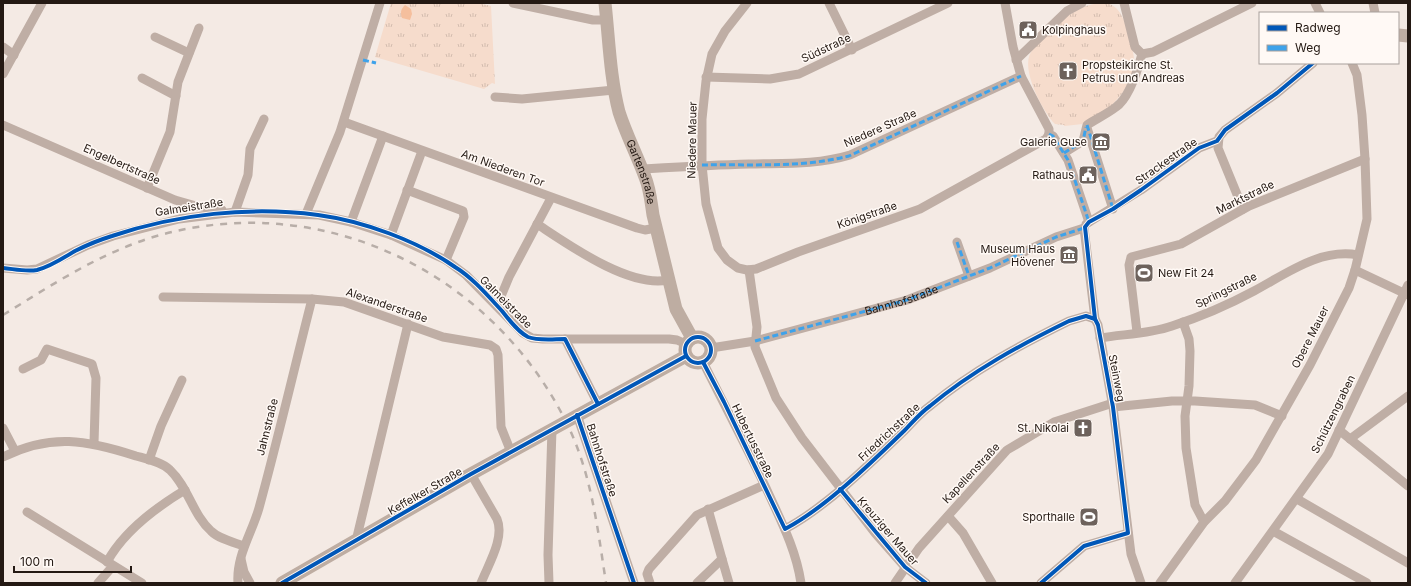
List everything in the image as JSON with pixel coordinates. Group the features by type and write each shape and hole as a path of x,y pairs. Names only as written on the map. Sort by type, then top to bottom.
{"street":[{"path":"3,74 42,3"},
{"path":"306,214 344,122 380,3"},
{"path":"513,3 593,20 607,20"},
{"name":"Gartenstraße","path":"605,3 614,90 625,128 642,169 651,196 656,228 668,280 688,346"},
{"name":"Niedere Mauer","path":"747,3 714,48 706,77 702,119 702,165 705,201 718,248 733,265 741,269 750,270"},
{"path":"829,3 852,50"},
{"name":"Südstraße","path":"706,77 760,80 784,78 803,73 852,50 926,7 948,3"},
{"name":"Steinweg","path":"1005,3 1016,60 1021,76 1049,128 1049,134 1064,153 1087,225 1095,319 1113,405 1132,560 1141,583"},
{"path":"1016,60 1067,11 1082,3"},
{"path":"1142,54 1153,52 1252,3"},
{"path":"1315,3 1320,12"},
{"path":"1122,4 1135,47 1142,54"},
{"path":"147,188 170,132 180,76 199,28"},
{"path":"155,37 189,54"},
{"path":"3,47 14,55"},
{"path":"1064,153 1083,141 1087,125 1116,107 1120,102 1137,73 1142,54"},
{"name":"Strackestraße","path":"1087,225 1113,209 1199,148 1217,140 1225,130 1277,93 1312,64"},
{"name":"Obere Mauer","path":"1160,583 1204,522 1225,501 1256,460 1282,416 1333,322 1355,270 1367,219 1365,159 1357,75 1352,64"},
{"name":"Niedere Straße","path":"642,169 702,165 820,162 849,156 1021,76"},
{"path":"142,78 176,96"},
{"path":"495,97 522,99 614,90"},
{"path":"235,212 248,178 250,149 264,119"},
{"name":"Am Niederen Tor","path":"344,122 642,230 656,228"},
{"name":"Engelbertstraße","path":"3,125 147,188 196,206 235,212"},
{"path":"1087,125 1113,209"},
{"name":"Königstraße","path":"750,270 920,208 1046,139 1049,134"},
{"path":"351,222 383,136"},
{"path":"1217,140 1218,148 1243,209"},
{"path":"391,234 422,151"},
{"name":"Marktstraße","path":"1137,332 1129,265 1132,257 1136,254 1185,243 1243,209 1365,159"},
{"path":"407,190 463,211 464,217 446,260"},
{"path":"497,306 506,283 551,198"},
{"name":"Galmeistraße","path":"3,268 37,270 88,245 128,231 179,219 235,212 306,214 351,222 391,234 446,260 466,275 517,328 528,337 565,339 669,339 677,340 688,346"},
{"path":"537,224 617,272 656,282 668,280"},
{"name":"Bahnhofstraße","path":"711,348 755,341 907,300 1018,256 1056,237 1087,225"},
{"path":"957,242 969,276"},
{"name":"Springstraße","path":"1100,338 1137,332 1156,331 1183,322 1251,292 1315,260 1338,253 1358,254"},
{"path":"750,270 757,327 755,341"},
{"path":"1355,270 1407,290"},
{"name":"Schützengraben","path":"1235,583 1328,454 1407,290"},
{"name":"Alexanderstraße","path":"163,297 312,299 351,304 450,339 490,345 496,350 498,359 501,431 511,452"},
{"name":"Jahnstraße","path":"238,583 237,572 244,546 258,509 312,299"},
{"name":"Friedrichstraße","path":"785,529 805,517 840,489 929,406 971,375 1069,321 1086,316 1095,319"},
{"path":"1183,322 1190,346 1189,386 1184,416 1189,464 1195,505 1204,522"},
{"path":"356,541 408,324"},
{"path":"700,336 706,339 711,348 709,357 703,362 695,362 688,346 700,336"},
{"path":"565,339 598,404"},
{"name":"Kreuziger Mauer","path":"755,341 756,349 776,398 802,438 840,489 905,567 926,583"},
{"name":"Bahnhofstraße","path":"634,583 577,415 634,386 688,346"},
{"path":"23,369 41,360 47,349 92,364 96,378 94,443"},
{"name":"Hubertusstraße","path":"703,362 724,402 785,529 799,568 801,583"},
{"path":"149,460 161,426 182,380"},
{"path":"1350,439 1408,396"},
{"name":"Kapellenstraße","path":"895,583 905,567 1003,454 1054,422 1113,405 1186,401 1255,406 1282,416"},
{"name":"Keffelker Straße","path":"282,583 577,415"},
{"path":"3,428 15,451"},
{"path":"549,583 548,559 552,429"},
{"path":"1339,430 1408,486"},
{"path":"3,457 28,446 43,443 72,441 94,443 149,460 169,469 185,490 205,525 211,532 244,546"},
{"path":"471,474 497,519 500,527 498,538 481,583"},
{"path":"649,579 650,568 694,518 708,509 764,485"},
{"path":"98,583 110,564 119,543 151,513 185,490"},
{"path":"1297,499 1408,563"},
{"path":"708,509 729,583"},
{"path":"27,512 142,583"},
{"path":"948,516 963,532 992,583"},
{"path":"1273,530 1367,583"},
{"path":"1042,583 1084,546 1128,534"},
{"path":"241,558 244,572 250,583"},
{"path":"697,583 722,559"}],"green space":[{"path":"391,3 478,3 491,6 495,84 492,83 484,89 375,57"},
{"path":"1099,3 1114,6 1120,12 1130,38 1134,57 1134,71 1126,87 1114,103 1098,116 1082,124 1064,126 1055,124 1034,90 1028,69 1028,59 1038,43 1067,16 1079,9"}],"shaded area":[{"path":"405,5 411,9 412,14 410,20 402,18 401,11"}],"railway":[{"path":"3,315 74,272 111,253 150,238 214,225 277,224 338,234 396,255 449,286 497,326 538,374 570,430 578,448 593,505 606,583"}],"marked path":[{"path":"363,60 376,63"},
{"path":"702,165 794,164 831,160 849,156 1021,76"},
{"path":"1087,125 1113,209"},
{"path":"1064,153 1083,141 1086,127"},
{"path":"1049,134 1053,136 1068,160 1089,222"},
{"path":"755,341 907,300 990,268 1056,237 1084,228"},
{"path":"957,242 969,276"}],"cycle path":[{"path":"1041,583 1084,546 1128,533 1113,407 1098,325 1095,319 1085,227 1089,222 1113,209 1199,148 1217,141 1225,130 1277,93 1312,64"},
{"path":"3,268 24,271 42,269 52,265 75,251 102,239 137,228 188,217 266,211 318,215 353,222 371,227 407,241 462,271 486,293 524,335 541,339 565,339 598,404"},
{"path":"703,362 724,402 785,529 832,497 877,457 923,412 963,381 997,359 1069,321 1086,316 1095,319"},
{"path":"698,337 707,341 711,350 707,359 698,363 689,359 685,350 689,341 698,337"},
{"path":"282,583 471,474 686,356"},
{"path":"577,415 634,583"},
{"path":"840,489 905,567 926,583"}],"place":[{"name":"Kolpinghaus","path":"1028,30"},
{"name":"Propsteikirche St. Petrus und Andreas","path":"1068,71"},
{"name":"Galerie Guse","path":"1101,142"},
{"name":"Rathaus","path":"1088,175"},
{"name":"Museum Haus Hövener","path":"1069,255"},
{"name":"New Fit 24","path":"1144,273"},
{"name":"St. Nikolai","path":"1083,428"},
{"name":"Sporthalle","path":"1089,517"}]}
